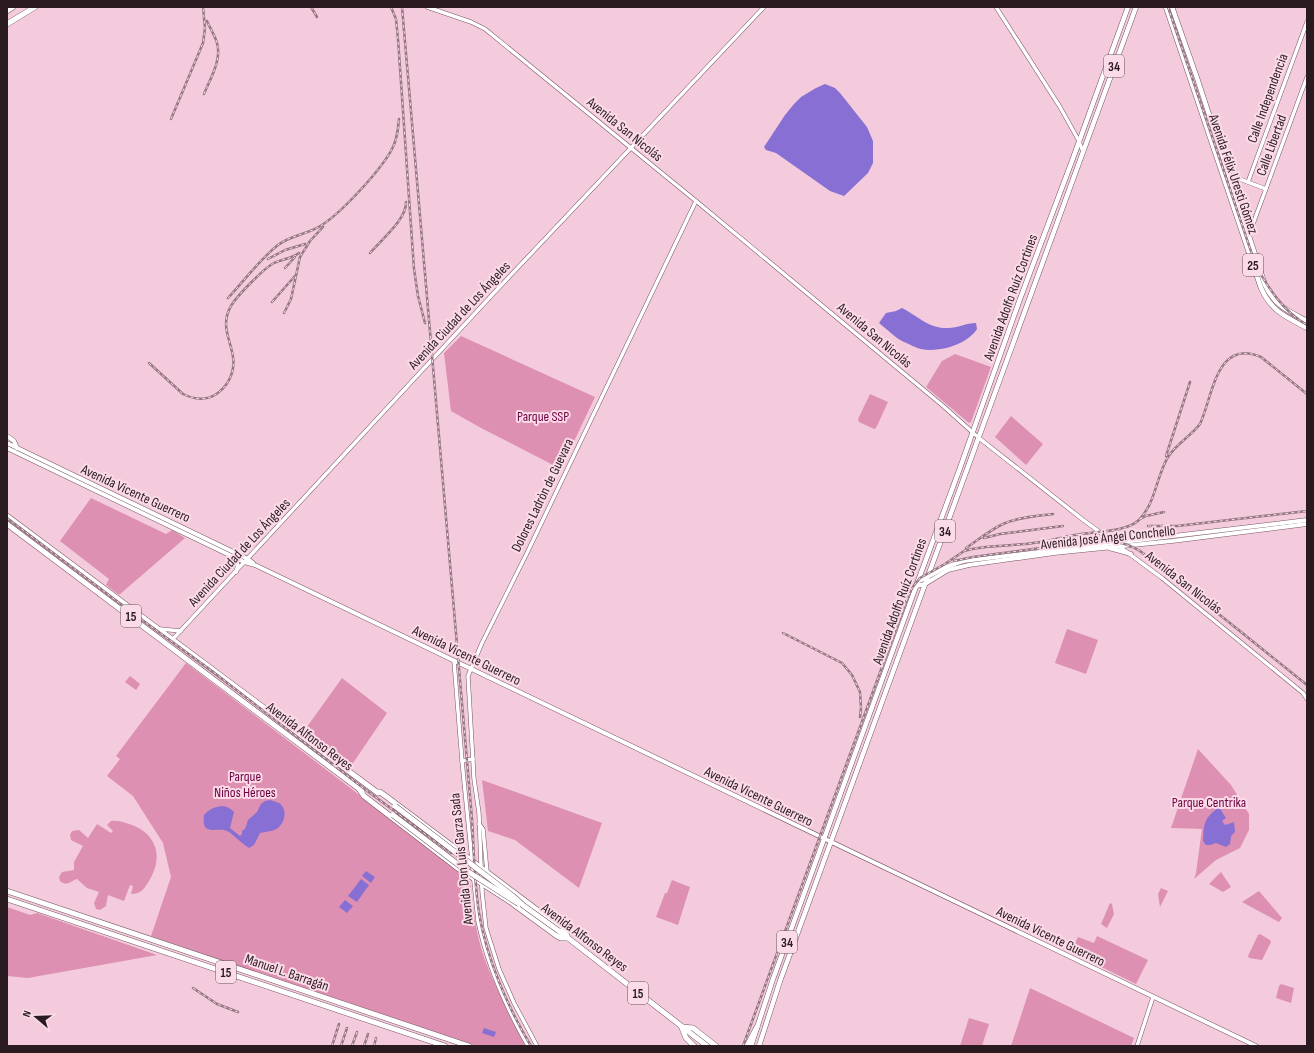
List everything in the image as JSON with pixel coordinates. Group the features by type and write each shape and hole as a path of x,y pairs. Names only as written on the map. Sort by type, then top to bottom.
{"highway":[{"path":"7,11 13,7"},
{"path":"7,24 35,7"},
{"name":"15","path":"7,516 69,563"},
{"name":"15","path":"7,524 48,554"},
{"path":"48,554 69,563"},
{"name":"Avenida Alfonso Reyes","path":"48,554 464,869 524,906"},
{"name":"Avenida Alfonso Reyes","path":"69,563 395,806 707,1046"},
{"path":"166,636 177,651"},
{"path":"262,707 267,719"},
{"path":"360,790 369,800 481,883 557,936 561,938 568,938 565,931 500,883 472,860 388,797 380,792 376,792"},
{"path":"474,878 481,868"},
{"path":"481,883 489,874"},
{"path":"499,895 500,883"},
{"name":"Manuel L. Barragán","path":"7,891 469,1046"},
{"name":"Manuel L. Barragán","path":"7,899 445,1046"},
{"path":"386,1026 395,1024 427,1034 436,1035"},
{"path":"694,1046 686,1038 682,1027 693,1028 716,1046"},
{"path":"747,1046 757,1027"}],"main road":[{"name":"Avenida Adolfo Ruíz Cortines","path":"751,1046 824,839 973,433 1037,252 1128,7"},
{"name":"Avenida Adolfo Ruíz Cortines","path":"759,1046 780,981 1136,7"},
{"name":"Avenida Félix Uresti Gómez","path":"1165,7 1194,71 1250,235 1264,281 1270,294 1282,307 1307,321"},
{"name":"Avenida Félix Uresti Gómez","path":"1173,7 1184,51 1186,69 1261,288 1270,304 1282,314 1307,328"},
{"path":"7,436 14,441 17,448"},
{"name":"Avenida Vicente Guerrero","path":"7,443 470,669 1256,1046"},
{"name":"Avenida Vicente Guerrero","path":"7,448 235,558 246,560"},
{"name":"Avenida José Ángel Conchello","path":"917,584 946,567 963,561 1307,520"},
{"name":"Avenida José Ángel Conchello","path":"917,584 925,584 948,570 962,566 1054,553 1307,524"},
{"path":"934,538 937,541 941,541"},
{"path":"1105,548 1131,554"},
{"path":"235,558 238,566 236,572"},
{"path":"908,609 910,607 915,611"}],"street":[{"name":"Avenida San Nicolás","path":"427,7 471,22 485,29 696,201 942,405 979,438 1082,518 1121,546 1230,632 1305,694 1307,699"},
{"name":"Avenida Ciudad de Los Ángeles","path":"172,640 764,7"},
{"path":"996,7 1060,107 1084,152"},
{"path":"1165,7 1183,64 1186,69"},
{"path":"1173,7 1191,55 1194,71"},
{"name":"Calle Independencia","path":"1248,182 1307,22"},
{"name":"Calle Libertad","path":"1246,244 1307,77"},
{"path":"1079,141 1086,145"},
{"path":"1229,175 1266,189"},
{"name":"Dolores Ladròn de Guevara","path":"470,669 696,201"},
{"path":"157,628 169,631 181,630"},
{"name":"Avenida Don Luis Garza Sada","path":"454,661 462,761 478,921 486,955 502,994 528,1046"},
{"name":"Avenida Don Luis Garza Sada","path":"470,669 468,680 479,824 481,883 485,921 492,950 514,1003 536,1046"},
{"path":"462,761 473,759"},
{"path":"479,824 483,830 489,874"},
{"path":"1137,1046 1152,997"}],"green space":[{"name":"Parque SSP","path":"461,336 595,397 561,469 451,411 444,353"},
{"path":"955,354 991,367 971,422 969,423 926,387 942,361"},
{"path":"870,394 888,402 876,428 874,429 859,422 858,419"},
{"path":"1011,416 1043,444 1026,465 995,437"},
{"path":"91,498 166,534 172,530 185,538 119,595 106,585 109,579 60,541"},
{"path":"1067,629 1098,640 1086,674 1055,663"},
{"name":"Parque Niños Héroes","path":"186,663 470,879 476,928 488,969 526,1046 476,1046 151,936 171,877 163,843 133,796 107,776 120,759 116,756"},
{"path":"130,676 140,684 136,690 125,682"},
{"path":"342,678 387,713 351,766 304,731"},
{"name":"Parque Centrika","path":"1198,749 1231,785 1249,814 1249,830 1240,848 1216,860 1194,879 1202,829 1171,828"},
{"path":"482,780 602,823 579,888 515,840 488,831"},
{"path":"111,821 129,824 146,833 152,840 157,855 154,872 142,890 131,894 133,886 130,885 124,901 108,895 106,906 100,910 96,909 94,903 99,892 87,888 77,879 69,883 62,883 59,877 62,872 74,870 74,862 83,846 71,840 70,835 72,831 79,830 88,838 97,824 111,833 113,831 107,825"},
{"path":"1221,872 1231,887 1223,892 1209,884"},
{"path":"672,880 690,887 678,925 656,917 665,893 667,893"},
{"path":"1161,888 1168,891 1160,907 1158,894"},
{"path":"1259,891 1282,918 1279,922 1242,902"},
{"path":"1110,903 1112,904 1114,914 1107,928 1101,924"},
{"path":"7,907 30,915 37,913 157,955 28,978 7,976"},
{"path":"1260,934 1271,942 1262,960 1249,958 1248,956 1258,935"},
{"path":"1097,936 1148,960 1136,984 1071,952 1078,937 1094,943"},
{"path":"1281,984 1294,988 1291,1003 1276,998 1279,986"},
{"path":"1030,988 1134,1038 1131,1046 1011,1046"},
{"path":"969,1018 989,1024 982,1046 960,1046"}],"shaded area":[{"path":"825,84 835,88 840,93 867,127 873,141 873,163 868,173 844,196 830,191 776,153 766,150 764,147 794,104 801,97"},
{"path":"902,308 929,324 941,328 952,328 976,323 977,329 967,339 952,346 936,350 919,348 894,336 879,323 886,313"},
{"path":"270,800 279,803 282,806 284,809 284,819 278,828 260,833 254,845 249,848 225,830 211,830 205,827 204,815 207,812 214,807 227,807 234,812 230,828 240,836 242,831 245,829 248,820 257,812 261,804"},
{"path":"1219,807 1226,818 1222,821 1225,825 1234,822 1235,832 1231,836 1230,844 1226,847 1216,843 1206,845 1203,841 1206,821 1210,814"},
{"path":"366,871 375,877 371,883 362,876"},
{"path":"361,879 369,885 357,902 348,896"},
{"path":"345,900 353,906 347,913 339,907"},
{"path":"484,1028 496,1032 494,1037 482,1033"}],"railway":[{"path":"171,119 203,43 205,28 203,7"},
{"path":"311,7 317,17"},
{"path":"391,7 396,19 398,39 414,269 418,296 425,323"},
{"path":"402,7 472,819 477,901 482,930 492,964 506,999 531,1046"},
{"path":"1168,7 1256,266 1277,299 1291,313 1307,325"},
{"path":"204,94 215,69 218,56 217,43 207,21"},
{"path":"228,298 259,263 278,245 317,228 340,211 370,179 387,158 394,146 398,131 399,119"},
{"path":"370,253 398,222 405,209 406,202"},
{"path":"284,313 291,299 300,257 310,241 323,227"},
{"path":"268,259 285,250 305,244"},
{"path":"149,363 187,396 203,399 215,395 228,382 233,370 232,351 226,325 227,316 231,306 238,296 269,266 293,257 299,253"},
{"path":"285,268 295,257"},
{"path":"272,302 295,276"},
{"path":"743,1046 907,599 912,588 920,578 964,551 987,547 1018,545 1108,531 1126,527 1139,520 1149,505 1168,457 1171,452 1200,424 1218,373 1225,362 1234,356 1246,353 1261,357 1307,394"},
{"path":"1166,456 1190,382"},
{"path":"1148,526 1177,526 1307,511"},
{"path":"1140,519 1164,512"},
{"path":"966,548 993,529 1003,524 1028,517 1053,514"},
{"path":"7,518 212,671 362,787 451,853"},
{"path":"984,538 1000,534 1063,526"},
{"path":"954,561 973,557 1094,541 1114,542 1133,547 1139,550 1307,685"},
{"path":"783,633 842,663 852,675 860,692 860,717"},
{"path":"193,988 217,1004 238,1012"},
{"path":"332,1046 339,1024"},
{"path":"341,1046 347,1028"},
{"path":"352,1046 357,1032"},
{"path":"364,1046 368,1034"},
{"path":"374,1046 376,1038"}]}
